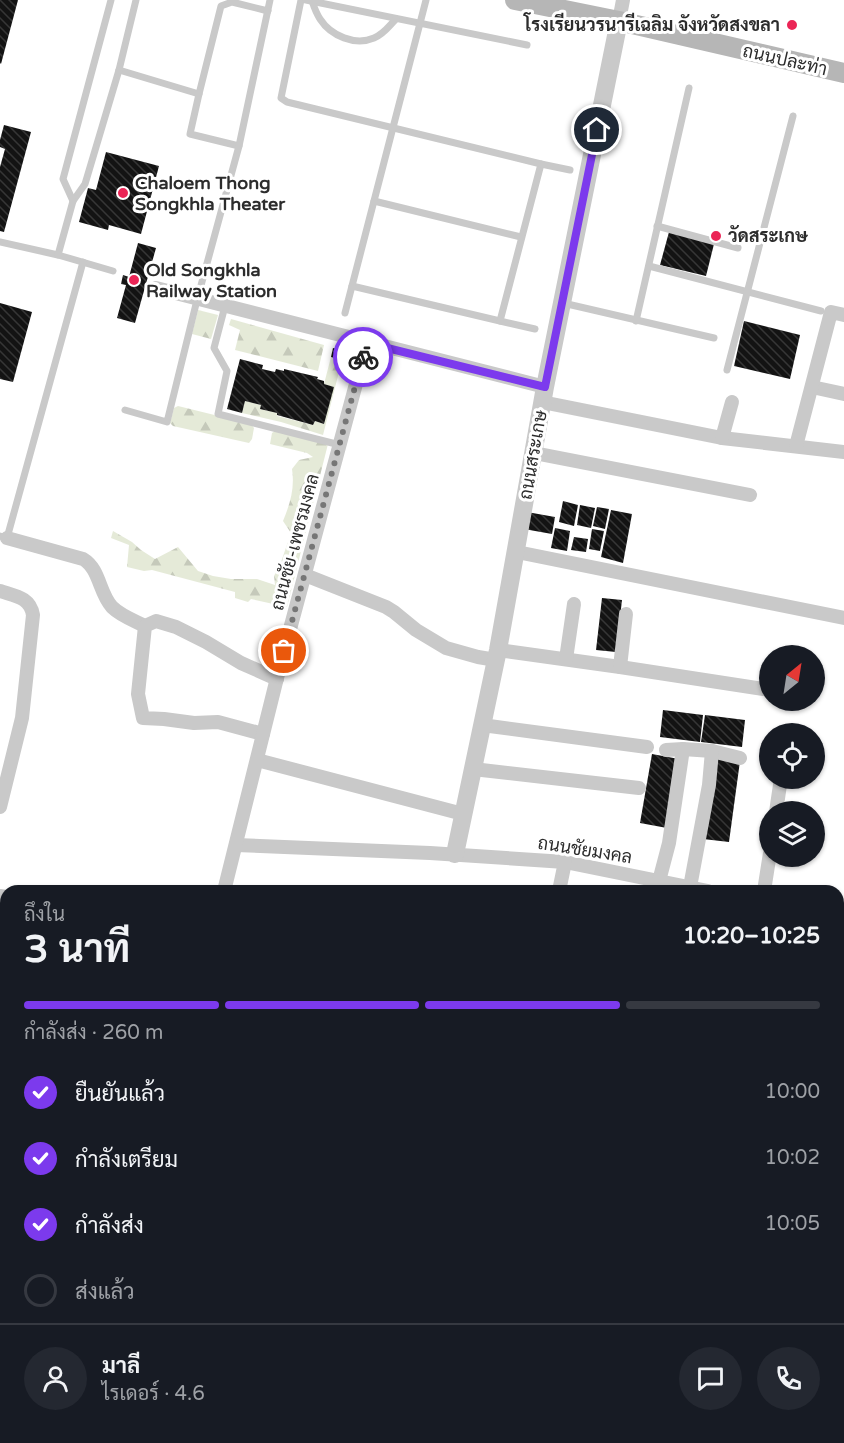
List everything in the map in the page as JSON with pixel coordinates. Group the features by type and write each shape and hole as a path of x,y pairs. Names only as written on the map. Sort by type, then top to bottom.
{"main road":[{"name":"ถนนปละท่า","path":"515,0 619,21 844,73"}],"street":[{"path":"619,21 623,0"},
{"name":"ถนนสระเกษ","path":"455,854 497,655 544,395 619,21"},
{"path":"156,288 367,343 544,395 722,438 844,452"},
{"path":"796,446 831,312 844,315"},
{"name":"ถนนชัย-เพชรมงคล","path":"226,885 277,679 367,343"},
{"path":"812,387 844,394"},
{"path":"722,438 732,402"},
{"path":"534,453 750,495"},
{"path":"3,537 88,562 111,606 121,614 145,626"},
{"path":"517,552 844,618"},
{"path":"305,575 386,607 416,630 446,648 470,655 566,659 759,688"},
{"path":"0,591 26,600 31,605 33,615 22,718 0,807"},
{"path":"566,659 574,604"},
{"path":"620,667 627,614"},
{"path":"145,626 156,621 176,627 241,663 277,679"},
{"path":"145,626 138,694 143,718 194,723 218,722 263,734"},
{"path":"482,725 647,747"},
{"path":"659,881 669,843 683,749"},
{"path":"666,750 712,751 740,758"},
{"path":"690,885 709,786 712,751"},
{"path":"257,760 463,814"},
{"path":"473,769 639,788"},
{"name":"ถนนชัยมงคล","path":"236,845 455,854 565,862 680,885"},
{"path":"560,885 565,862"},
{"path":"765,885 768,867"}],"lane":[{"path":"74,201 63,179 111,0"},
{"path":"58,255 74,201 85,184 119,70 136,0"},
{"path":"125,410 167,422 239,146 270,0"},
{"path":"306,0 328,28 347,39 373,38 385,32 396,19"},
{"path":"306,0 526,45"},
{"path":"306,0 281,98 283,100 570,170"},
{"path":"345,313 426,0"},
{"path":"239,146 190,134 221,6 232,2 268,11"},
{"path":"119,70 200,94"},
{"path":"636,321 689,88"},
{"path":"727,370 793,116"},
{"path":"500,321 540,164"},
{"path":"374,201 521,237"},
{"path":"657,226 738,248"},
{"path":"0,242 58,255 113,271"},
{"path":"3,537 83,262"},
{"path":"649,266 821,311"},
{"path":"352,286 535,329"},
{"path":"562,303 714,338"},
{"path":"225,306 214,348 227,371 218,414 340,445"}],"green space":[{"path":"198,310 218,315 211,339 192,334"},
{"path":"231,319 324,345 318,371 235,350 240,330 229,325"},
{"path":"331,357 342,360 323,435 242,413 245,401 261,405 260,409 277,413 277,416 313,425 315,421 324,424 333,387 324,384"},
{"path":"178,406 251,424 254,428 252,439 249,443 173,426 170,423 174,408"},
{"path":"275,431 328,444 287,607 251,599 248,602 235,598 235,592 152,570 144,571 127,567 129,545 111,538 113,531 155,559 178,547 198,571 231,579 257,579 275,585 274,576 291,533 283,521 291,496 292,469 299,460 313,457 307,453 270,444 272,433"}],"building":[{"path":"0,0 18,0 1,64 0,63"},
{"path":"4,125 31,132 4,232 0,231 0,167 5,149 0,147 0,140"},
{"name":"Chaloem Thong Songkhla Theater","path":"106,152 159,166 141,234 109,225 108,230 79,222 88,188 96,190"},
{"path":"669,232 714,244 706,276 660,265"},
{"name":"Old Songkhla Railway Station","path":"138,243 156,248 135,323 117,318 126,285 121,284 123,275 129,277"},
{"path":"0,303 32,312 13,382 0,379"},
{"path":"744,321 800,335 790,379 734,366"},
{"path":"333,348 344,351 342,360 331,357"},
{"path":"240,359 263,365 262,369 275,372 276,369 284,371 284,369 318,377 317,379 324,381 324,384 334,387 324,424 315,421 313,425 277,415 277,413 260,409 261,405 245,401 242,413 227,409"},
{"path":"563,501 578,505 574,526 559,522"},
{"path":"580,505 595,508 591,528 577,525"},
{"path":"597,507 609,509 605,529 593,526"},
{"path":"611,510 632,514 623,563 601,557"},
{"path":"527,512 555,517 552,534 524,529"},
{"path":"555,528 570,531 567,551 551,548"},
{"path":"592,529 604,531 600,551 589,549"},
{"path":"574,537 588,539 586,552 571,550"},
{"path":"602,598 622,600 616,652 596,650"},
{"path":"663,710 703,715 700,742 660,737"},
{"path":"705,715 745,720 742,747 701,742"},
{"path":"652,754 679,759 667,828 640,823"},
{"path":"715,757 740,761 729,842 703,839"}],"way so far":[{"path":"284,651 363,357"}],"place":[{"name":"โรงเรียนวรนารีเฉลิม จังหวัดสงขลา","path":"792,25"},
{"name":"Chaloem Thong Songkhla Theater","path":"123,193"},
{"name":"วัดสระเกษ","path":"716,236"},
{"name":"Old Songkhla Railway Station","path":"134,280"}],"route":[{"path":"363,357 367,343 545,387 597,130"}]}
